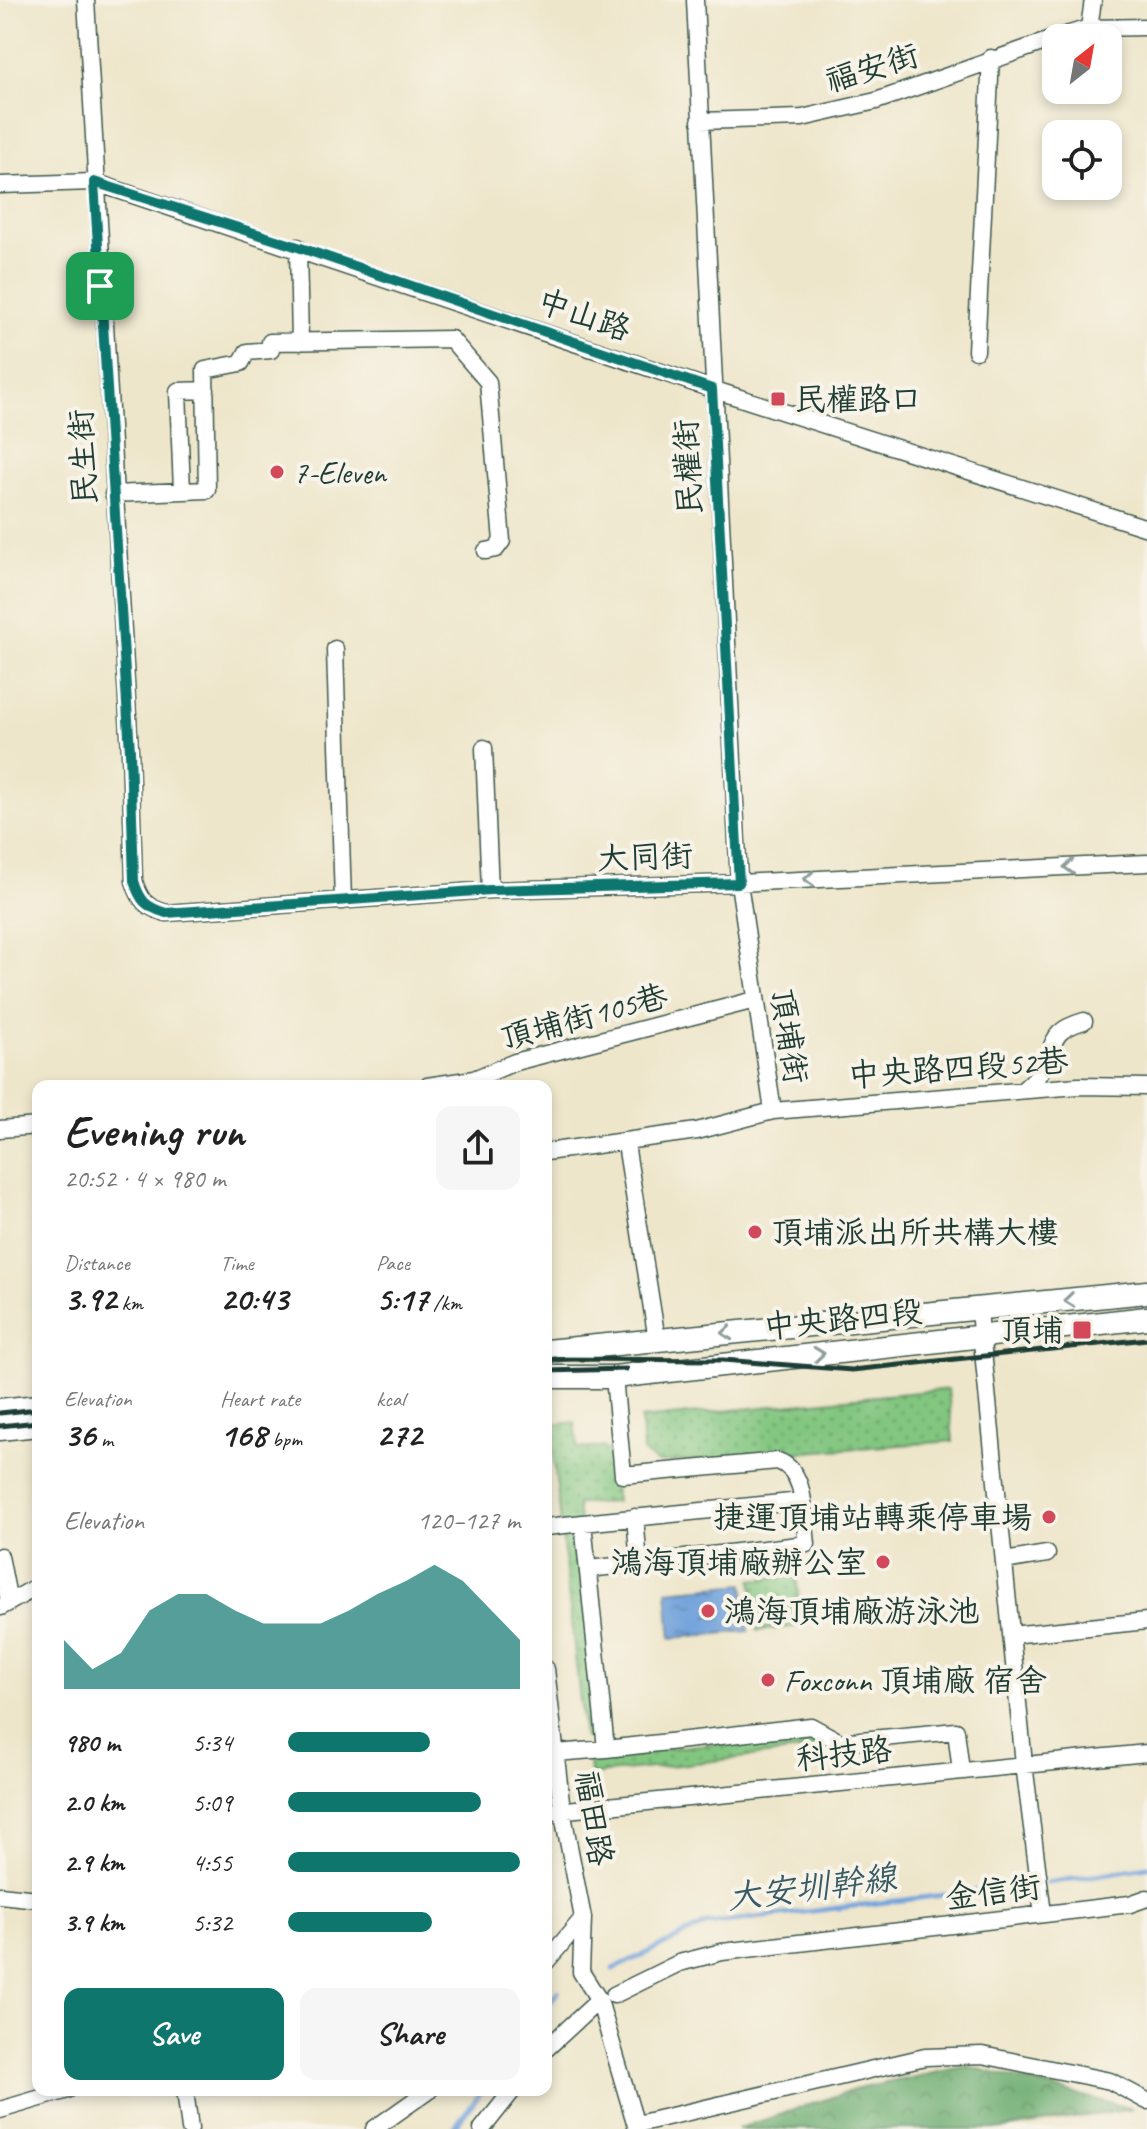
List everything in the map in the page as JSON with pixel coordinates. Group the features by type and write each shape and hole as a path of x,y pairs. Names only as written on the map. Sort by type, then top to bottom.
{"main road":[{"name":"中央路四段","path":"552,1350 979,1311 1147,1292"},
{"name":"中央路四段","path":"552,1377 614,1377 1147,1318"},
{"path":"0,1410 32,1407"},
{"path":"0,1429 32,1426"}],"street":[{"name":"民生街","path":"86,0 94,182 130,751 134,881 138,897 147,907"},
{"name":"民權街","path":"695,0 739,883"},
{"path":"1090,24 1093,0"},
{"name":"福安街","path":"1122,27 1147,27"},
{"name":"福安街","path":"700,121 802,118 876,101 1042,42"},
{"path":"976,351 991,58"},
{"name":"中山路","path":"0,185 94,182 298,247 712,389 1147,528"},
{"path":"298,247 300,342"},
{"path":"113,494 207,490 205,370 241,363 247,352 271,350 270,342 451,339 488,382 502,541 496,549 486,551"},
{"path":"182,491 178,391 206,390"},
{"path":"335,649 343,901"},
{"path":"484,748 490,890"},
{"name":"大同街","path":"147,907 166,913 490,890 739,883 1147,863"},
{"name":"頂埔街","path":"552,1151 626,1144 697,1131 773,1111 739,883"},
{"name":"頂埔街105巷","path":"467,1080 515,1062 755,1000"},
{"path":"1023,1090 1039,1074 1050,1047 1065,1027 1084,1021"},
{"name":"中央路四段52巷","path":"773,1111 1023,1090 1147,1087"},
{"path":"0,1129 32,1126"},
{"path":"626,1144 657,1340"},
{"path":"979,1311 1024,1764 1043,1914"},
{"path":"589,1569 807,1544 798,1476 790,1465 778,1461 623,1475 614,1377"},
{"path":"552,1526 801,1501"},
{"path":"635,1517 639,1563"},
{"path":"583,1523 606,1749"},
{"path":"1004,1561 1047,1554"},
{"path":"0,1556 5,1605 32,1589"},
{"path":"1011,1635 1147,1621"},
{"name":"福田路","path":"552,1725 554,1811 583,1918"},
{"path":"555,1753 811,1726 840,1742 956,1731 961,1771"},
{"name":"科技路","path":"554,1811 1147,1753"},
{"path":"0,1895 32,1898"},
{"name":"金信街","path":"552,2044 606,1997 679,1963 722,1952 1043,1914 1147,1898"},
{"path":"552,1955 583,1918"},
{"path":"583,1918 581,1972 606,1997 637,2127 925,2057 982,2055 1110,2081 1147,2101"},
{"path":"0,2110 48,2096"},
{"path":"186,2096 190,2129"},
{"path":"405,2096 407,2109"},
{"path":"374,2129 422,2096"},
{"path":"482,2129 508,2096"}],"green space":[{"path":"948,1389 953,1441 657,1463 643,1451 641,1419"},
{"path":"575,1422 578,1449 603,1447 610,1451 616,1502 577,1504 602,1736 584,1738 552,1425"},
{"path":"796,1575 802,1626 757,1631 752,1580"},
{"path":"815,1733 818,1749 590,1775 589,1757"},
{"path":"967,2066 1133,2109 1003,2129 737,2129 853,2090"}],"water":[{"name":"鴻海頂埔廠游泳池","path":"744,1584 749,1631 671,1638 667,1591"}],"waterway":[{"name":"大安圳幹線","path":"1047,1883 1147,1867"},
{"name":"大安圳幹線","path":"613,1969 707,1924 1026,1885"},
{"name":"大安圳幹線","path":"552,2000 558,1992"},
{"name":"大安圳幹線","path":"453,2129 478,2096"}],"railway":[{"path":"552,1359 723,1360 852,1370 1147,1339"},
{"path":"552,1371 626,1369"},
{"path":"0,1413 32,1410"},
{"path":"0,1426 32,1423"}],"place":[{"name":"民權路口","path":"778,399"},
{"name":"7-Eleven","path":"277,472"},
{"name":"頂埔派出所共構大樓","path":"755,1232"},
{"name":"頂埔","path":"1082,1330"},
{"name":"捷運頂埔站轉乘停車場","path":"1049,1517"},
{"name":"鴻海頂埔廠辦公室","path":"883,1562"},
{"name":"鴻海頂埔廠游泳池","path":"708,1611"},
{"name":"Foxconn 頂埔廠 宿舍","path":"768,1680"}],"route":[{"path":"94,182 298,247 712,389 739,883 490,890 166,913 147,907 138,897 134,881 130,751 100,286 94,182"}]}
